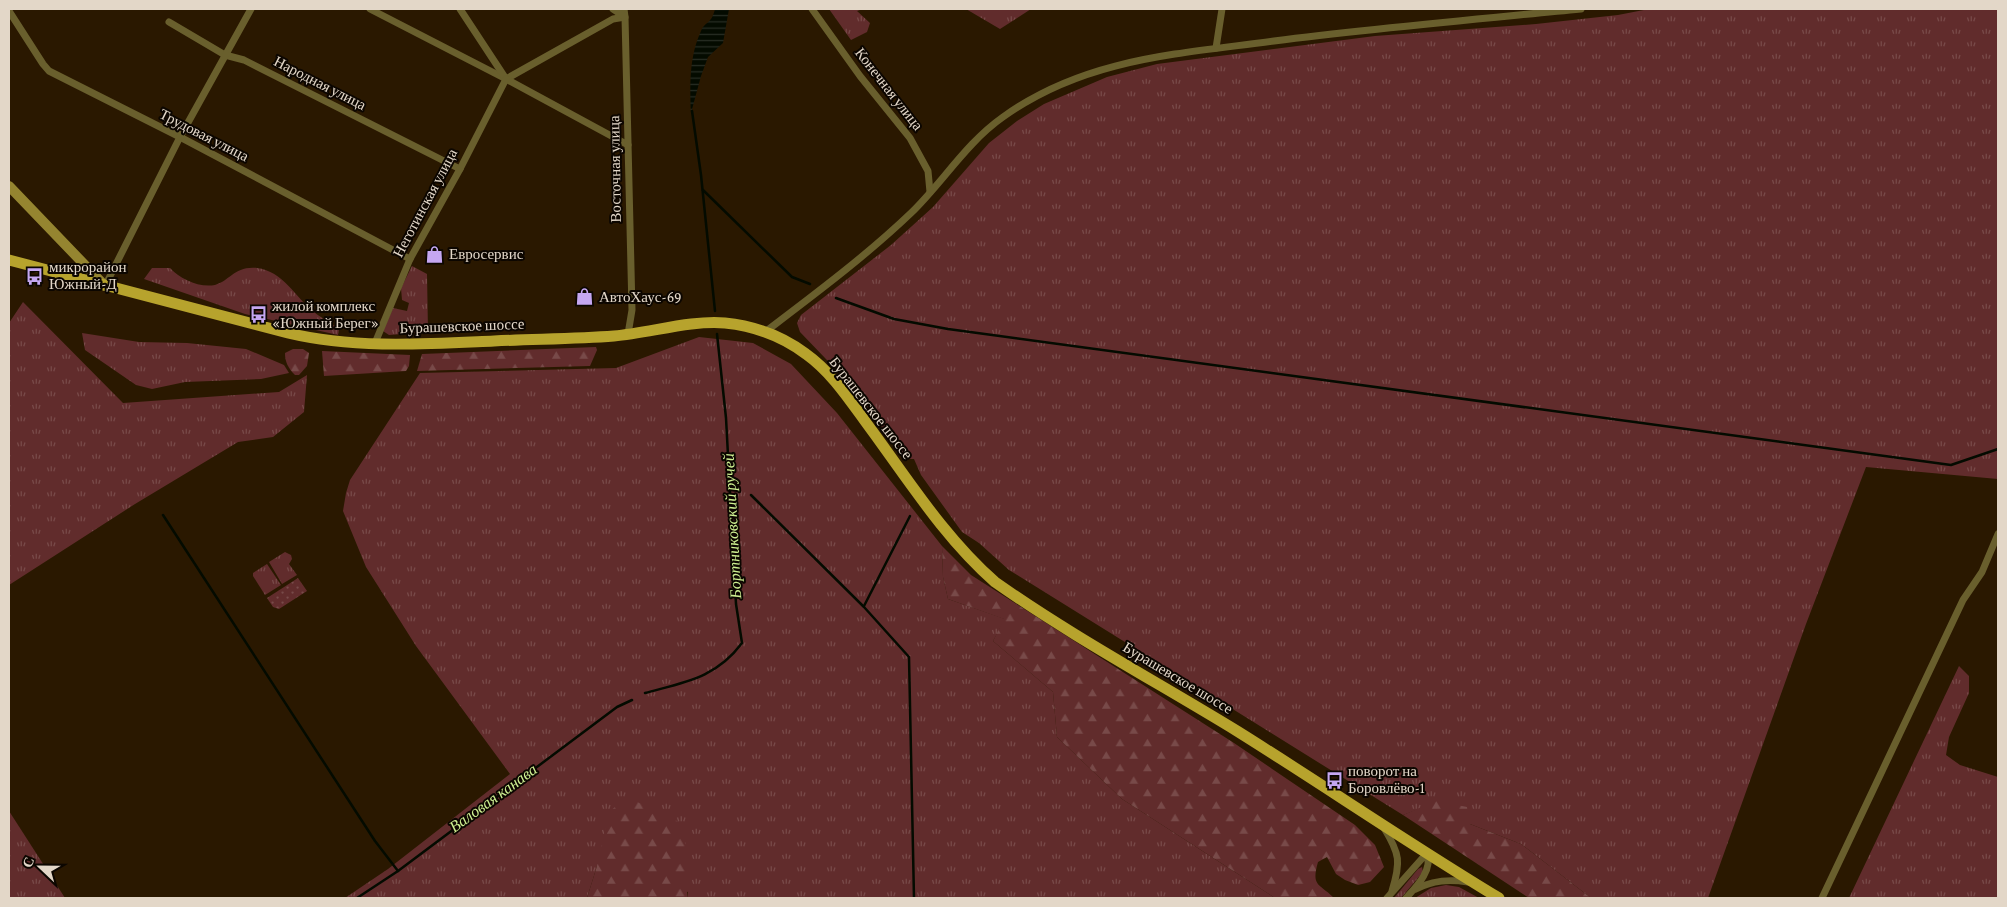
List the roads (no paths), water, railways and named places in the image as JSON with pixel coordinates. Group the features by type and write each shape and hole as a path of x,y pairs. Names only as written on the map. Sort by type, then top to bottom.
{"main road":[{"name":"Бурашевское шоссе","path":"9,260 312,338 375,343 468,342 628,334 719,323 739,325 765,332 800,350 830,375 944,529 977,566 996,582 1155,684 1235,730 1499,898"}],"street":[{"path":"9,186 106,286 180,137 251,9"},
{"path":"370,9 628,145"},
{"path":"460,9 506,79"},
{"path":"613,9 624,13"},
{"name":"Конечная улица","path":"812,9 860,76 910,138 928,171 930,192"},
{"path":"1216,48 1222,9"},
{"path":"765,332 855,262 901,222 983,132 1023,104 1051,89 1115,64 1164,54 1383,28 1581,9"},
{"name":"Трудовая улица","path":"9,11 43,64 49,70 410,258"},
{"path":"506,79 624,13"},
{"name":"Восточная улица","path":"624,13 632,310 628,334"},
{"name":"Народная улица","path":"170,22 225,55 244,60 460,169"},
{"name":"Неготинская улица","path":"375,343 410,258 460,169 506,79"},
{"path":"1822,898 1959,609 1970,588 1982,572 1998,534"},
{"path":"1381,823 1391,839 1398,856 1399,870 1389,896"},
{"path":"1389,896 1427,853"},
{"path":"1406,898 1426,872 1429,859 1427,853"},
{"path":"1413,891 1425,884 1446,880 1476,884"}],"waterway":[{"name":"Бортниковский ручей","path":"692,111 701,175 715,311"},
{"path":"703,190 792,277 810,284"},
{"path":"836,298 894,319 948,329 1951,465 1998,449"},
{"name":"Бортниковский ручей","path":"645,693 699,677 722,664 742,643 736,604 726,418 717,334"},
{"path":"751,495 864,607 909,657 914,898"},
{"path":"163,515 375,841 398,871"},
{"path":"864,606 910,516"},
{"name":"Валовая канава","path":"357,898 398,871 617,707 632,700"}],"place":[{"name":"Евросервис","path":"435,254"},
{"name":"микрорайон Южный-Д","path":"35,276"},
{"name":"АвтоХаус-69","path":"585,297"},
{"name":"жилой комплекс «Южный Берег»","path":"258,315"},
{"name":"поворот на Боровлёво-1","path":"1334,780"}]}
